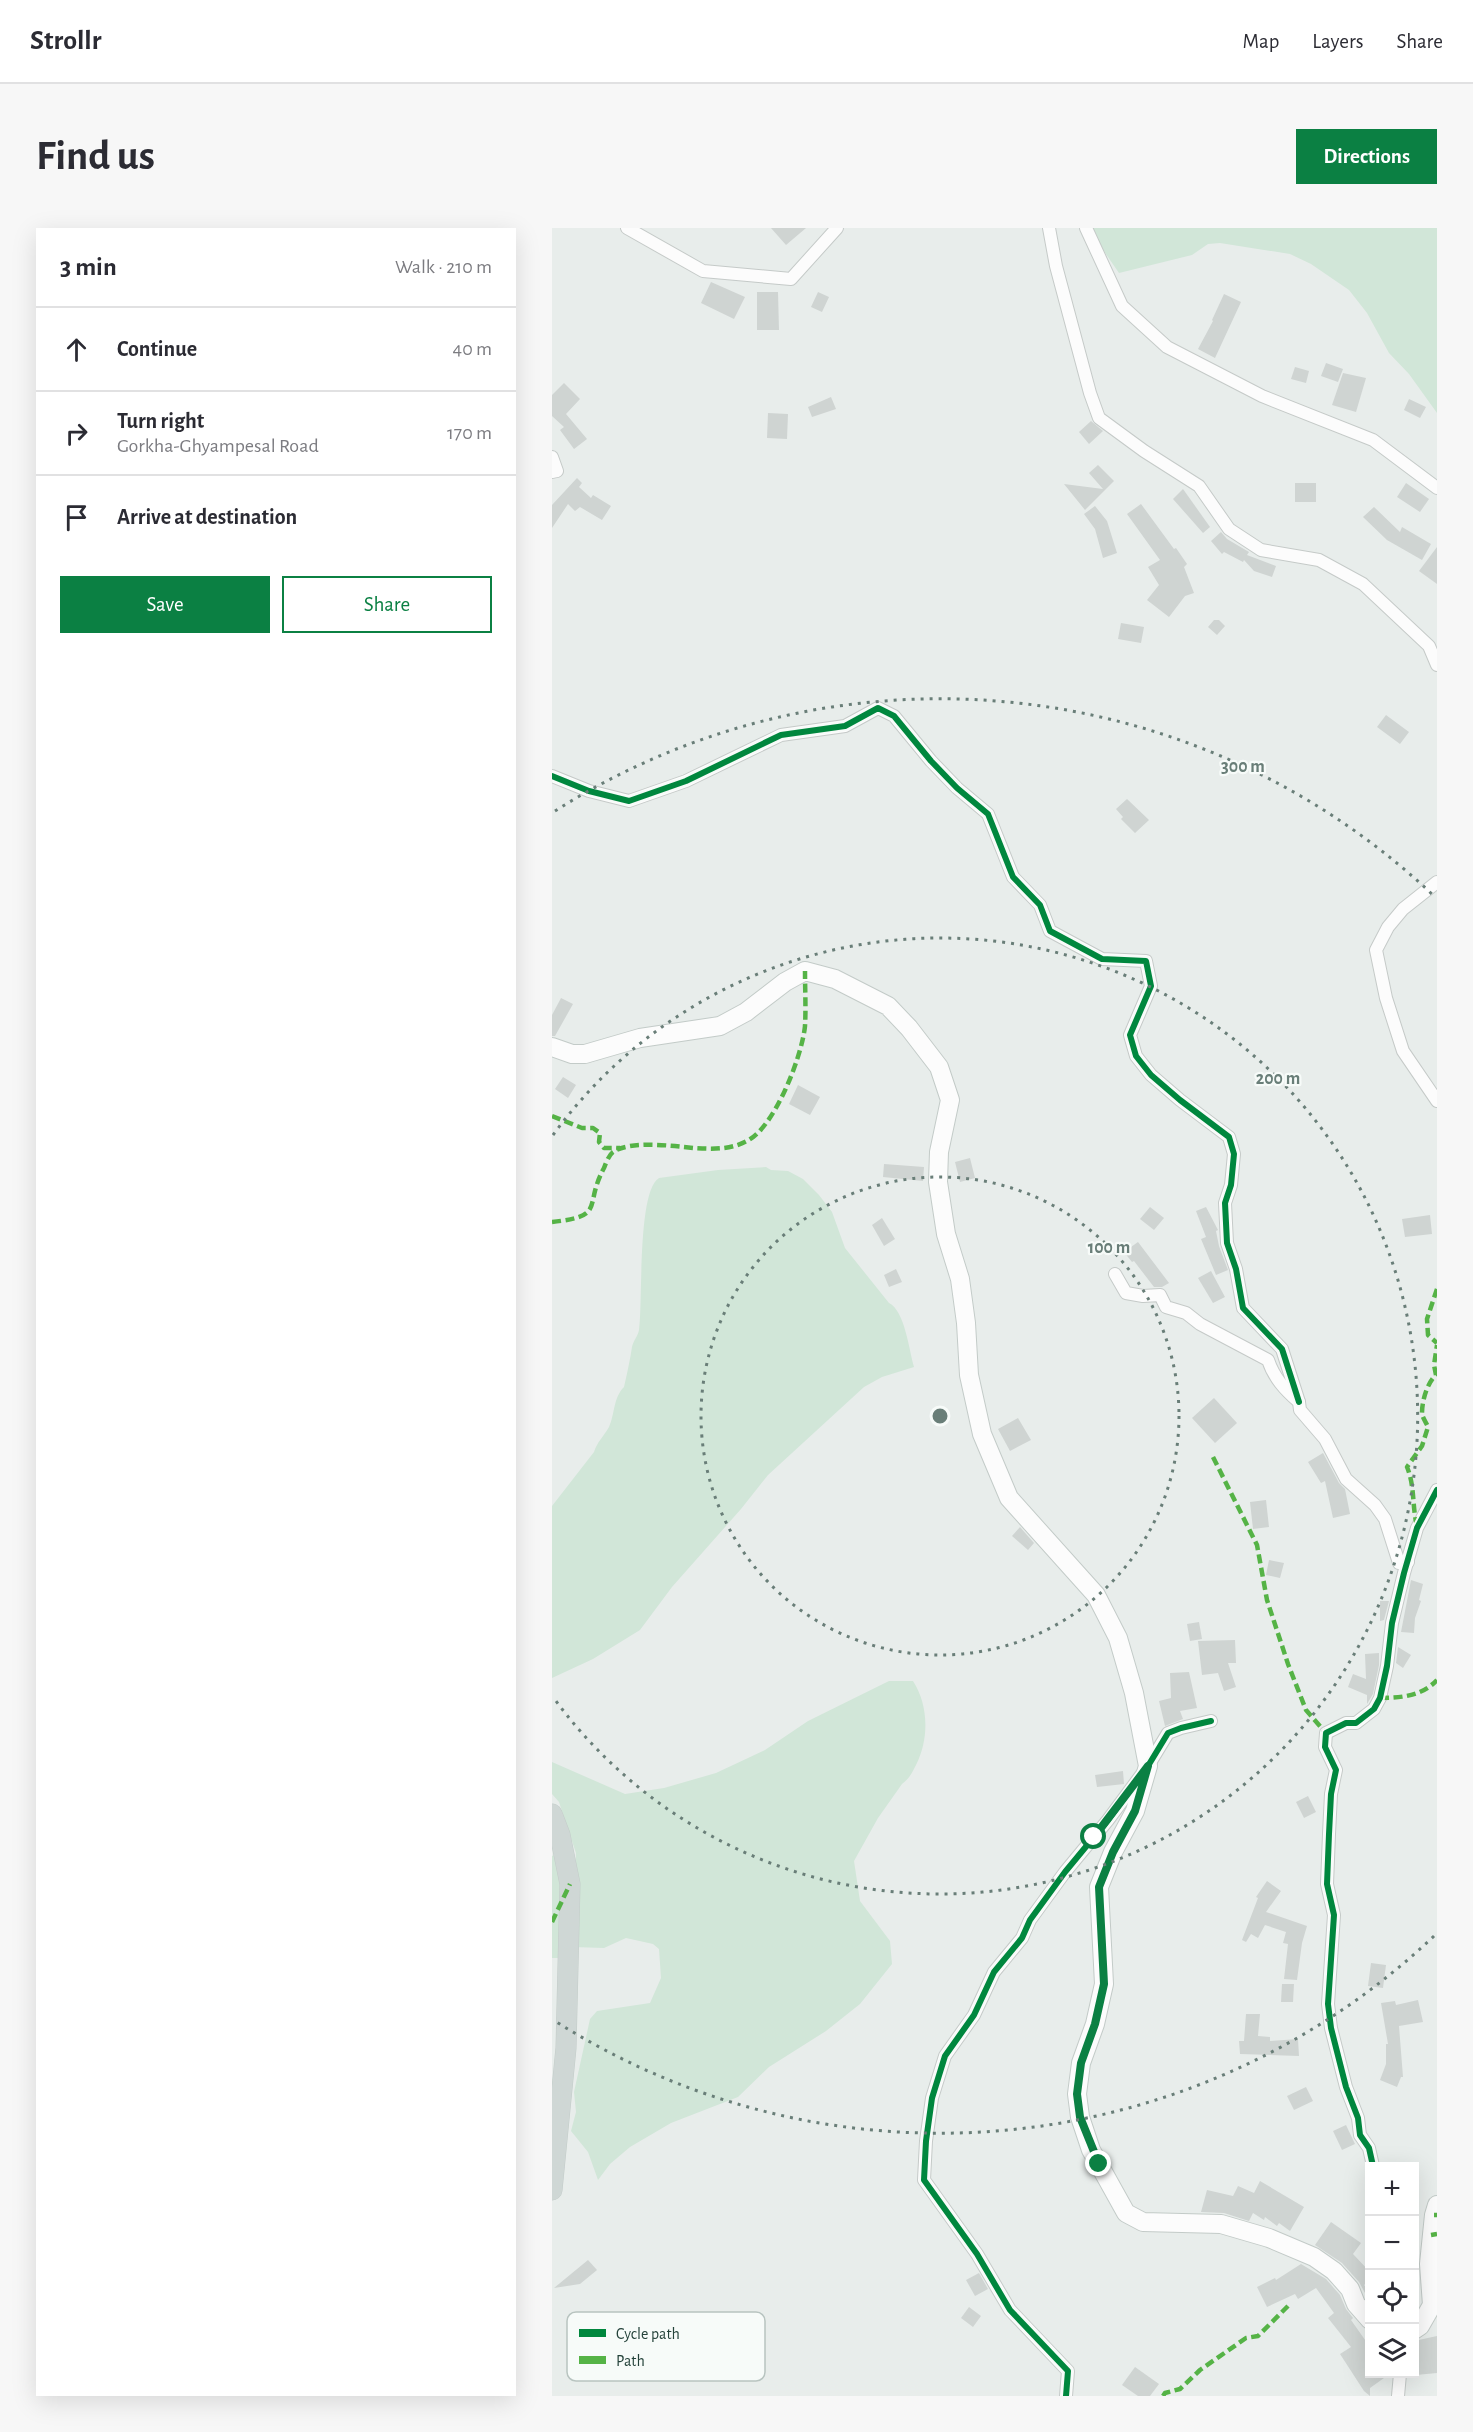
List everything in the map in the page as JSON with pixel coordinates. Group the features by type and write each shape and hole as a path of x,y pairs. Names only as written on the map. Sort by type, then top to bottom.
{"main road":[{"path":"552,1047 572,1054 585,1054 640,1038 720,1026 746,1012 785,982 805,971 857,988 888,1006 939,1066 950,1100 939,1152 938,1182 946,1234 960,1279 966,1323 969,1375 982,1434 1009,1498 1096,1595 1118,1638 1134,1693 1148,1766 1135,1811 1113,1852 1099,1887 1104,1984 1095,2024 1081,2063 1077,2094 1080,2117 1091,2150 1126,2213 1143,2222 1221,2224 1269,2238 1314,2257 1334,2271 1350,2289 1356,2304 1365,2314"},
{"path":"552,1814 560,1835 570,1884 566,2048 552,2190"},
{"path":"1419,2327 1432,2305 1429,2264 1437,2205"}],"street":[{"path":"627,228 703,271 791,279 837,228"},
{"path":"1048,228 1090,393 1100,418 1143,451 1199,486 1229,529 1261,550 1319,560 1363,584 1430,646 1437,665"},
{"path":"1086,228 1122,306 1167,347 1262,396 1373,440 1437,488"},
{"path":"552,457 557,471 552,472"},
{"path":"552,776 589,790 629,801 686,781 781,735 845,726 879,708 894,716 951,782 988,813 1013,877 1040,905 1050,931 1102,959 1146,962 1151,986 1130,1035 1136,1056 1151,1075 1179,1100 1228,1137 1234,1154 1232,1185 1225,1203 1227,1243 1236,1269 1243,1308 1282,1349 1300,1410 1325,1439 1346,1479 1375,1505 1385,1518 1400,1563 1408,1562"},
{"path":"1437,882 1402,909 1388,927 1376,950 1386,998 1403,1051 1437,1101"},
{"path":"1115,1274 1126,1293 1143,1296 1160,1295 1167,1307 1186,1312 1200,1324 1268,1360 1272,1373 1286,1391 1299,1402"},
{"path":"1372,2162 1370,2148 1360,2135 1358,2118 1346,2087 1329,2016 1334,1915 1327,1884 1331,1794 1336,1770 1325,1747 1326,1733 1346,1723 1356,1723 1374,1709 1380,1698 1387,1666 1392,1623 1417,1528 1437,1490"},
{"path":"1066,2396 1068,2371 1010,2310 977,2253 924,2180 932,2098 945,2056 974,2015 994,1972 1022,1938 1030,1920 1148,1766 1168,1733 1211,1721"},
{"path":"1398,2396 1400,2378"}],"green space":[{"path":"1088,228 1437,228 1437,413 1409,374 1389,353 1367,313 1349,290 1311,264 1290,254 1220,243 1208,244 1192,255 1119,273"},
{"path":"766,1167 771,1170 788,1171 803,1179 832,1212 845,1248 899,1314 906,1332 914,1367 882,1377 864,1387 768,1475 672,1587 640,1630 593,1659 552,1678 552,1506 594,1452 609,1427 616,1401 624,1387 633,1345 639,1330 644,1224 652,1187 659,1178 718,1170"},
{"path":"889,1681 913,1681 922,1701 925,1734 920,1755 912,1773 878,1818 854,1861 860,1901 890,1941 892,1964 860,2004 826,2031 769,2067 738,2097 671,2123 630,2147 610,2164 598,2180 588,2152 571,2131 576,2112 574,2092 590,2019 597,2011 650,2003 661,1978 659,1949 653,1944 626,1938 604,1948 573,1947 576,1853 559,1802 552,1794 552,1762 625,1794 664,1788 716,1773 765,1750 808,1721"},
{"path":"557,1854 561,1891 561,1958 552,1958 552,1856"}],"building":[{"path":"771,228 806,228 786,245"},
{"path":"711,282 745,297 734,319 701,303"},
{"path":"757,292 778,292 779,330 757,330"},
{"path":"818,292 829,297 822,312 811,307"},
{"path":"1224,294 1241,302 1215,358 1198,349"},
{"path":"1326,363 1343,369 1338,382 1321,376"},
{"path":"1295,367 1309,371 1306,383 1291,379"},
{"path":"1343,373 1366,378 1356,412 1332,405"},
{"path":"564,383 580,399 566,414 587,439 574,449 560,430 564,427 552,416 552,395"},
{"path":"831,397 836,409 812,417 808,407"},
{"path":"1409,399 1426,407 1420,418 1404,410"},
{"path":"768,413 788,414 787,439 767,438"},
{"path":"1091,421 1103,431 1089,444 1079,432"},
{"path":"1098,465 1114,481 1085,510 1064,484 1103,489 1089,473"},
{"path":"577,478 582,483 579,487 591,498 593,495 611,506 602,520 580,507 575,511 568,504 552,528 552,505"},
{"path":"1295,483 1316,483 1316,502 1295,502"},
{"path":"1406,483 1429,499 1420,512 1397,497"},
{"path":"1183,489 1210,527 1203,533 1173,499"},
{"path":"1141,504 1187,564 1184,567 1194,593 1185,596 1169,617 1147,600 1159,585 1148,567 1160,560 1127,514"},
{"path":"1095,506 1107,521 1117,553 1103,558 1095,529 1084,514"},
{"path":"1374,507 1400,532 1402,527 1431,544 1422,560 1387,540 1363,517"},
{"path":"1221,532 1227,539 1249,552 1247,555 1276,566 1272,577 1254,571 1244,560 1243,562 1224,552 1222,554 1211,541"},
{"path":"1437,547 1437,584 1419,571"},
{"path":"1214,620 1219,620 1225,626 1217,635 1208,627"},
{"path":"1121,623 1144,627 1141,643 1118,639"},
{"path":"1386,715 1409,732 1400,744 1377,727"},
{"path":"1127,799 1149,820 1135,833 1121,819 1123,817 1116,809"},
{"path":"561,998 573,1004 555,1036 552,1036 552,1015"},
{"path":"563,1077 576,1085 568,1098 555,1089"},
{"path":"798,1085 820,1097 810,1115 789,1104"},
{"path":"970,1158 975,1178 960,1182 955,1162"},
{"path":"884,1164 924,1167 923,1181 883,1177"},
{"path":"1150,1207 1164,1218 1154,1230 1140,1219"},
{"path":"1206,1207 1218,1230 1216,1231 1219,1246 1228,1270 1216,1275 1201,1239 1206,1237 1196,1211"},
{"path":"1430,1215 1432,1234 1405,1237 1402,1219"},
{"path":"882,1218 895,1239 884,1246 872,1225"},
{"path":"1138,1242 1169,1283 1162,1287 1154,1287 1124,1252"},
{"path":"896,1269 902,1282 889,1287 884,1275"},
{"path":"1211,1271 1225,1297 1213,1303 1198,1278"},
{"path":"1214,1398 1237,1423 1215,1443 1192,1418"},
{"path":"1018,1418 1031,1440 1010,1451 998,1429"},
{"path":"1323,1453 1339,1483 1345,1489 1350,1514 1333,1518 1325,1481 1321,1483 1308,1462"},
{"path":"1266,1500 1269,1527 1253,1529 1250,1502"},
{"path":"1020,1527 1034,1543 1028,1550 1012,1536"},
{"path":"1269,1560 1284,1563 1280,1578 1266,1575"},
{"path":"1411,1580 1423,1584 1414,1633 1401,1632"},
{"path":"1380,1601 1389,1601 1384,1620 1380,1621"},
{"path":"1199,1622 1202,1639 1190,1641 1187,1624"},
{"path":"1235,1640 1236,1663 1228,1663 1236,1687 1224,1691 1218,1673 1202,1675 1198,1641"},
{"path":"1398,1647 1411,1655 1403,1668 1396,1663"},
{"path":"1379,1653 1373,1694 1367,1704 1367,1695 1348,1687 1353,1674 1366,1679 1365,1654"},
{"path":"1189,1672 1197,1708 1180,1711 1183,1719 1165,1726 1159,1701 1171,1698 1170,1673"},
{"path":"1123,1771 1124,1784 1097,1787 1095,1775"},
{"path":"1308,1796 1316,1812 1304,1818 1296,1802"},
{"path":"1267,1881 1281,1891 1266,1912 1307,1926 1302,1943 1297,1980 1284,1979 1288,1944 1283,1943 1286,1932 1265,1925 1258,1938 1251,1934 1246,1942 1242,1940 1258,1898 1256,1897"},
{"path":"1371,1963 1386,1965 1383,1988 1368,1986"},
{"path":"1282,1984 1294,1984 1293,2002 1281,2002"},
{"path":"1418,2000 1423,2022 1399,2026 1403,2077 1397,2087 1380,2080 1386,2064 1386,2044 1388,2044 1381,2003 1395,2001 1396,2005"},
{"path":"1246,2014 1260,2014 1258,2036 1270,2037 1270,2041 1298,2039 1299,2056 1240,2054 1239,2041 1244,2041"},
{"path":"1306,2087 1313,2101 1294,2110 1287,2096"},
{"path":"1346,2125 1355,2144 1342,2150 1333,2131"},
{"path":"1260,2181 1304,2207 1290,2231 1279,2223 1277,2226 1265,2217 1264,2220 1253,2213 1249,2221 1224,2213 1201,2212 1207,2190 1233,2196 1238,2186 1254,2193"},
{"path":"1331,2222 1361,2243 1353,2254 1365,2267 1365,2293 1359,2282 1342,2263 1315,2245"},
{"path":"588,2260 597,2270 580,2284 554,2288"},
{"path":"1301,2264 1326,2279 1340,2295 1353,2318 1351,2320 1365,2340 1365,2378 1384,2378 1370,2388 1370,2396 1364,2391 1340,2354 1351,2347 1328,2318 1334,2313 1316,2288 1298,2299 1295,2294 1267,2307 1257,2287 1275,2278 1276,2280"},
{"path":"979,2273 988,2289 975,2296 966,2280"},
{"path":"969,2307 981,2316 973,2327 961,2318"},
{"path":"1437,2336 1437,2373 1419,2375 1419,2340"},
{"path":"1135,2367 1159,2384 1150,2396 1138,2396 1122,2385"}],"marked path":[{"path":"552,1222 569,1220 587,1213 610,1155 621,1148 641,1145 721,1148 741,1144 757,1133 777,1106 799,1055 805,1026 805,971"},
{"path":"552,1116 582,1128 593,1128 600,1133 599,1142 604,1148 620,1148"},
{"path":"1437,1289 1427,1319 1428,1335 1437,1343"},
{"path":"1417,1526 1407,1467 1422,1446 1428,1427 1422,1408 1428,1387 1436,1375 1434,1365 1437,1345"},
{"path":"1213,1457 1257,1545 1267,1600 1306,1710 1326,1733"},
{"path":"1380,1698 1418,1693 1437,1680"},
{"path":"552,1922 570,1884"},
{"path":"1431,2235 1437,2234"},
{"path":"1163,2396 1165,2393 1180,2389 1200,2370 1246,2338 1258,2336 1288,2306"}],"cycle path":[{"path":"552,776 589,791 629,801 686,781 781,735 845,726 878,708 894,716 931,761 957,788 988,814 1013,877 1040,905 1050,931 1102,959 1146,961 1151,986 1130,1035 1136,1056 1151,1075 1229,1137 1234,1154 1231,1185 1225,1203 1227,1243 1236,1269 1243,1308 1282,1349 1299,1402"},
{"path":"1372,2162 1369,2148 1360,2135 1358,2118 1346,2087 1331,2028 1328,2004 1334,1915 1327,1884 1331,1794 1336,1770 1325,1747 1326,1733 1346,1723 1356,1723 1374,1709 1380,1698 1387,1666 1392,1623 1404,1573 1417,1528 1437,1490"},
{"path":"1066,2396 1068,2371 1010,2310 977,2254 924,2180 932,2098 945,2056 974,2015 994,1972 1022,1938 1030,1920 1065,1872 1108,1820 1148,1766 1168,1733 1211,1721"}],"route":[{"path":"1094,1837 1148,1766 1135,1811 1113,1852 1099,1887 1104,1984 1095,2024 1081,2063 1077,2094 1080,2117 1091,2150 1099,2164"}]}
